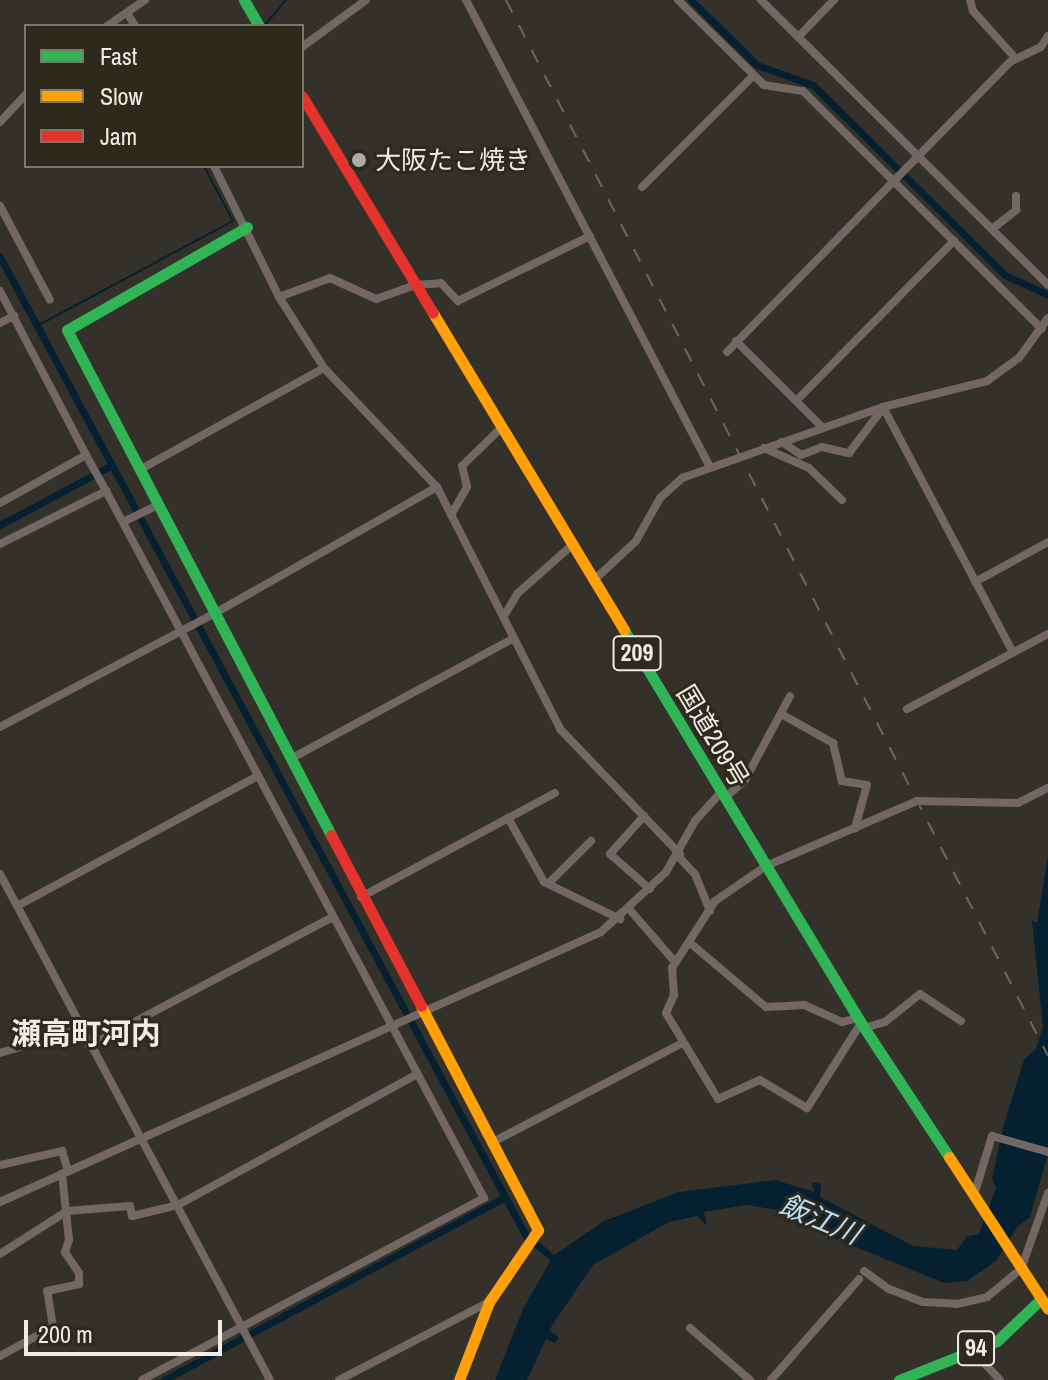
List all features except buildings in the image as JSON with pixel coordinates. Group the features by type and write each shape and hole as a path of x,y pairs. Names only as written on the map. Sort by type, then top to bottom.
{"main road":[{"path":"244,0 258,24"},
{"name":"国道209号","path":"304,99 861,1023 1019,1266 1046,1300"},
{"path":"247,227 67,330 294,757 360,898 426,1012 538,1230 489,1302 459,1380"},
{"name":"94","path":"899,1380 972,1350 1017,1327 1046,1300"}],"street":[{"path":"110,24 145,0"},
{"path":"304,46 366,0"},
{"path":"466,0 710,467"},
{"path":"678,0 764,85 803,91 1042,329"},
{"path":"761,0 1048,285"},
{"path":"798,37 834,0"},
{"path":"970,0 973,11 1016,59"},
{"path":"127,13 134,24"},
{"path":"727,352 1016,59 1041,47 1048,36"},
{"path":"642,187 754,75"},
{"path":"0,122 24,96"},
{"path":"215,168 247,227 279,297 324,368 437,487 561,730 695,874 710,911"},
{"path":"992,229 1016,210 1016,196"},
{"path":"0,206 50,300"},
{"path":"279,297 330,278 376,299 415,285 441,283 458,301 590,236"},
{"path":"796,401 954,241"},
{"path":"0,291 484,1198 142,1380"},
{"path":"0,323 14,316"},
{"path":"593,581 636,541 660,498 682,478 883,407 997,377 1042,329 1048,318"},
{"path":"736,341 823,428"},
{"path":"141,469 324,368"},
{"path":"782,442 801,455 822,447 849,453 883,407"},
{"path":"883,407 1013,653"},
{"path":"451,515 467,487 462,466 501,428"},
{"path":"764,448 809,468 842,500"},
{"path":"0,503 86,455"},
{"path":"0,727 182,631 437,487"},
{"path":"0,544 106,491"},
{"path":"125,522 158,505"},
{"path":"975,582 1048,542"},
{"path":"504,616 518,593 572,545"},
{"path":"907,709 1048,634"},
{"path":"294,757 514,638"},
{"path":"0,1202 601,932 630,910 679,855 695,821 745,780 790,696"},
{"path":"781,714 818,740 833,743 842,781 867,785 855,828"},
{"path":"19,905 258,776"},
{"path":"861,1023 807,1108 756,1079 718,1099 666,1013 674,995 675,962 721,895 766,866 921,801 1018,803 1048,788"},
{"path":"360,898 555,793"},
{"path":"644,816 610,854 650,889"},
{"path":"508,818 548,884 620,919"},
{"path":"548,884 591,841"},
{"path":"0,874 19,905 89,1046 178,1205 270,1380"},
{"path":"630,910 675,962"},
{"path":"89,1046 333,917"},
{"path":"689,942 766,1007 804,1005 842,1022 885,1022 920,994 961,1021"},
{"path":"0,1053 80,1029"},
{"path":"491,1143 682,1043"},
{"path":"0,1254 67,1211 130,1206 132,1216 178,1205 417,1074"},
{"path":"977,1200 992,1136 1048,1152"},
{"path":"0,1165 62,1151 67,1211 65,1252 79,1273 79,1284 47,1291 53,1327 0,1356"},
{"path":"771,1380 861,1275 906,1297 940,1305 987,1297 1019,1266 1048,1193"},
{"path":"339,1380 489,1302"},
{"path":"690,1328 750,1380"},
{"path":"972,1350 1000,1380"}],"water":[{"name":"飯江川","path":"1048,856 1048,1153 1030,1217 1018,1226 996,1261 967,1281 944,1283 814,1230 785,1211 746,1205 704,1212 707,1226 697,1216 669,1222 593,1265 549,1330 559,1337 555,1343 546,1339 527,1380 495,1380 523,1309 553,1256 604,1221 679,1192 775,1180 814,1192 812,1182 821,1184 820,1197 913,1246 957,1250 967,1236 979,1234 996,1188 992,1178 1004,1124 1024,1060 1036,1049 1043,1027 1032,920 1037,923"}],"waterway":[{"path":"266,24 286,0"},
{"path":"691,0 757,65 813,85 1005,275 1048,295"},
{"path":"37,326 233,221 205,168"},
{"path":"0,257 526,1236 559,1263"},
{"path":"0,525 112,465"},
{"path":"164,1380 505,1197"}],"railway":[{"path":"506,0 1048,1056"}],"traffic: fast":[{"path":"244,0 258,24"},
{"path":"247,227 67,330 331,835"},
{"path":"624,630 861,1023 949,1157"},
{"path":"899,1380 997,1341 1041,1299"}],"traffic: slow":[{"path":"433,313 624,630"},
{"path":"421,1006 538,1230 489,1302 459,1380"},
{"path":"949,1157 1048,1309"}],"traffic: jam":[{"path":"304,99 433,313"},
{"path":"331,835 421,1006"}],"place":[{"name":"大阪たこ焼き","path":"359,160"}],"district":[{"name":"瀬高町河内","path":"86,1033"}]}
